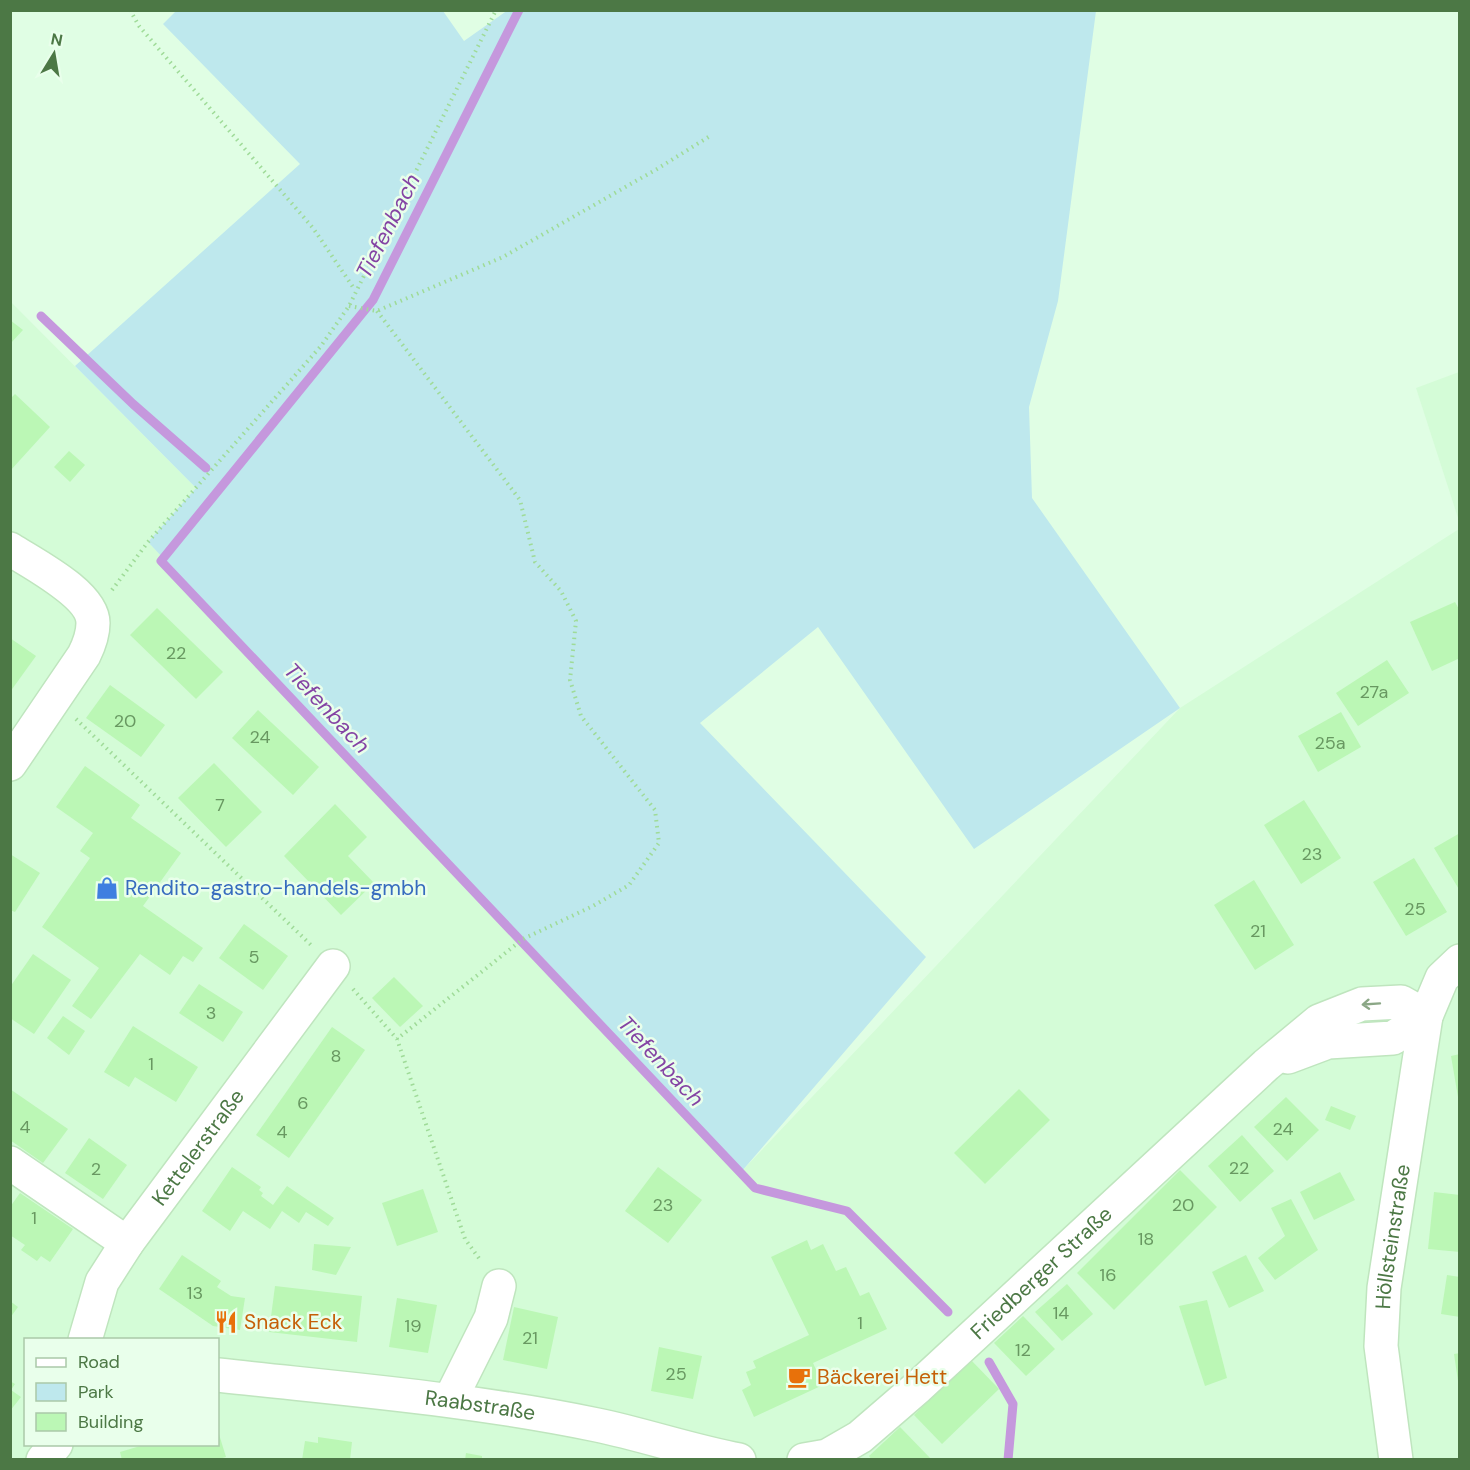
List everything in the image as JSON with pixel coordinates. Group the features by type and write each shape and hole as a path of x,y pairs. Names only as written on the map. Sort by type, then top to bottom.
{"street":[{"path":"10,549 86,608 91,640 84,656 10,764"},
{"path":"1426,1016 1442,978 1460,961"},
{"name":"Kettelerstraße","path":"86,1338 102,1282 127,1243 333,966"},
{"name":"Friedberger Straße","path":"818,1458 860,1437 918,1387 1266,1065 1328,1042 1393,1038 1426,1016"},
{"name":"Höllsteinstraße","path":"1396,1460 1381,1346 1384,1288 1426,1016"},
{"path":"10,1162 127,1243"},
{"path":"450,1400 491,1318 499,1286"},
{"name":"Raabstraße","path":"219,1375 450,1400 598,1425 707,1456 739,1460"},
{"path":"43,1460 54,1446"}],"path":[{"path":"130,10 139,26 314,228 356,290"},
{"path":"86,608 109,595 148,542 321,346 349,306 496,10"},
{"path":"349,306 377,311 503,257 710,136"},
{"path":"377,311 520,501 535,562 561,591 576,621 570,680 581,716 655,810 659,843 629,885 594,906 524,939 397,1040"}],"shaded area":[{"path":"10,301 196,488 148,542 742,1171 1180,708 1459,529 1459,1459 11,1459"},
{"path":"1460,372 1459,521 1416,388"}],"green space":[{"path":"508,10 1096,11 1058,301 1029,407 1032,498 1180,708 974,849 818,627 700,723 926,957 742,1171 148,542 196,488 75,366 300,164 163,24 176,11 443,11 464,41"}],"building":[{"path":"10,320 23,330 10,344"},
{"path":"15,394 50,427 10,471 10,399"},
{"path":"69,451 85,465 70,482 54,467"},
{"path":"1455,602 1460,611 1460,658 1432,671 1410,622"},
{"path":"157,608 223,672 196,699 130,635"},
{"path":"10,638 36,656 10,692"},
{"path":"1387,660 1409,693 1358,726 1336,693"},
{"path":"110,685 165,725 141,757 86,718"},
{"path":"258,710 319,767 293,795 232,738"},
{"path":"1341,712 1361,747 1318,772 1298,736"},
{"path":"214,763 262,812 226,847 178,798"},
{"path":"85,766 140,805 131,818 181,853 143,906 203,948 193,962 183,956 170,975 140,954 91,1019 72,1006 99,968 42,927 90,858 80,851 93,833 56,807"},
{"path":"1304,800 1341,858 1301,884 1264,825"},
{"path":"335,804 367,837 348,856 374,883 341,915 284,856"},
{"path":"1460,833 1460,891 1434,848"},
{"path":"10,854 40,873 15,912 10,910"},
{"path":"1414,858 1447,912 1406,936 1373,882"},
{"path":"1254,880 1294,945 1255,970 1214,905"},
{"path":"244,924 288,956 263,990 219,958"},
{"path":"33,954 71,980 34,1034 10,1018 10,987"},
{"path":"394,977 423,1006 400,1027 372,998"},
{"path":"199,984 243,1012 223,1042 179,1013"},
{"path":"63,1016 85,1031 69,1055 47,1038"},
{"path":"133,1026 198,1067 176,1102 135,1077 129,1087 104,1072"},
{"path":"332,1027 365,1050 289,1158 256,1135"},
{"path":"1460,1054 1460,1097 1458,1097 1451,1056"},
{"path":"10,1089 68,1129 43,1163 10,1140"},
{"path":"1019,1089 1050,1120 985,1184 954,1153"},
{"path":"1286,1097 1319,1130 1287,1161 1254,1127"},
{"path":"1331,1106 1356,1116 1350,1130 1325,1120"},
{"path":"1242,1135 1274,1171 1240,1202 1208,1166"},
{"path":"89,1138 127,1165 103,1199 65,1173"},
{"path":"232,1167 261,1187 259,1190 263,1193 261,1196 273,1205 287,1186 334,1218 328,1226 306,1212 299,1223 282,1211 270,1229 243,1211 230,1231 202,1211"},
{"path":"658,1167 702,1200 668,1243 625,1211"},
{"path":"1180,1170 1217,1207 1114,1310 1077,1273"},
{"path":"1340,1172 1355,1200 1314,1220 1300,1192"},
{"path":"423,1189 438,1232 397,1246 382,1203"},
{"path":"1434,1192 1460,1195 1460,1252 1428,1249"},
{"path":"20,1193 73,1229 50,1262 41,1256 37,1261 21,1250 25,1245 10,1235 10,1207"},
{"path":"1291,1199 1318,1250 1275,1280 1258,1258 1285,1236 1271,1208"},
{"path":"807,1240 811,1250 823,1244 836,1271 846,1267 860,1296 869,1292 887,1329 813,1363 823,1385 754,1417 742,1390 751,1385 746,1372 756,1368 753,1361 809,1335 771,1257"},
{"path":"314,1244 351,1247 336,1275 312,1270"},
{"path":"182,1255 221,1281 217,1287 231,1296 245,1298 240,1330 213,1326 159,1289"},
{"path":"1246,1255 1264,1291 1229,1308 1212,1272"},
{"path":"1447,1275 1460,1277 1460,1317 1441,1314"},
{"path":"1067,1284 1093,1314 1062,1341 1035,1312"},
{"path":"275,1286 362,1296 357,1342 269,1332"},
{"path":"397,1298 437,1305 428,1353 389,1347"},
{"path":"1207,1300 1227,1378 1205,1386 1179,1306"},
{"path":"10,1301 18,1307 10,1318"},
{"path":"514,1307 558,1317 547,1369 503,1360"},
{"path":"1023,1316 1055,1349 1026,1376 994,1343"},
{"path":"659,1347 702,1356 693,1399 651,1391"},
{"path":"1460,1353 1460,1381 1458,1381 1454,1354"},
{"path":"970,1359 999,1389 942,1444 914,1415"},
{"path":"10,1381 15,1384 11,1390 21,1397 10,1411"},
{"path":"900,1427 932,1460 872,1460 869,1456"},
{"path":"219,1434 226,1457 216,1460 122,1460 120,1452 140,1446 219,1446"},
{"path":"318,1437 352,1442 350,1460 302,1460 305,1441 318,1443"},
{"path":"466,1453 482,1456 482,1460 465,1460"}],"waterway":[{"name":"Tiefenbach","path":"519,10 373,300 161,561 755,1188 847,1211 948,1312"},
{"path":"41,316 133,404 206,468"},
{"name":"Tiefenbach","path":"989,1362 1013,1404 1008,1460"}],"place":[{"name":"Rendito-gastro-handels-gmbh","path":"107,888"},
{"name":"Snack Eck","path":"226,1322"},
{"name":"Bäckerei Hett","path":"799,1377"}]}
